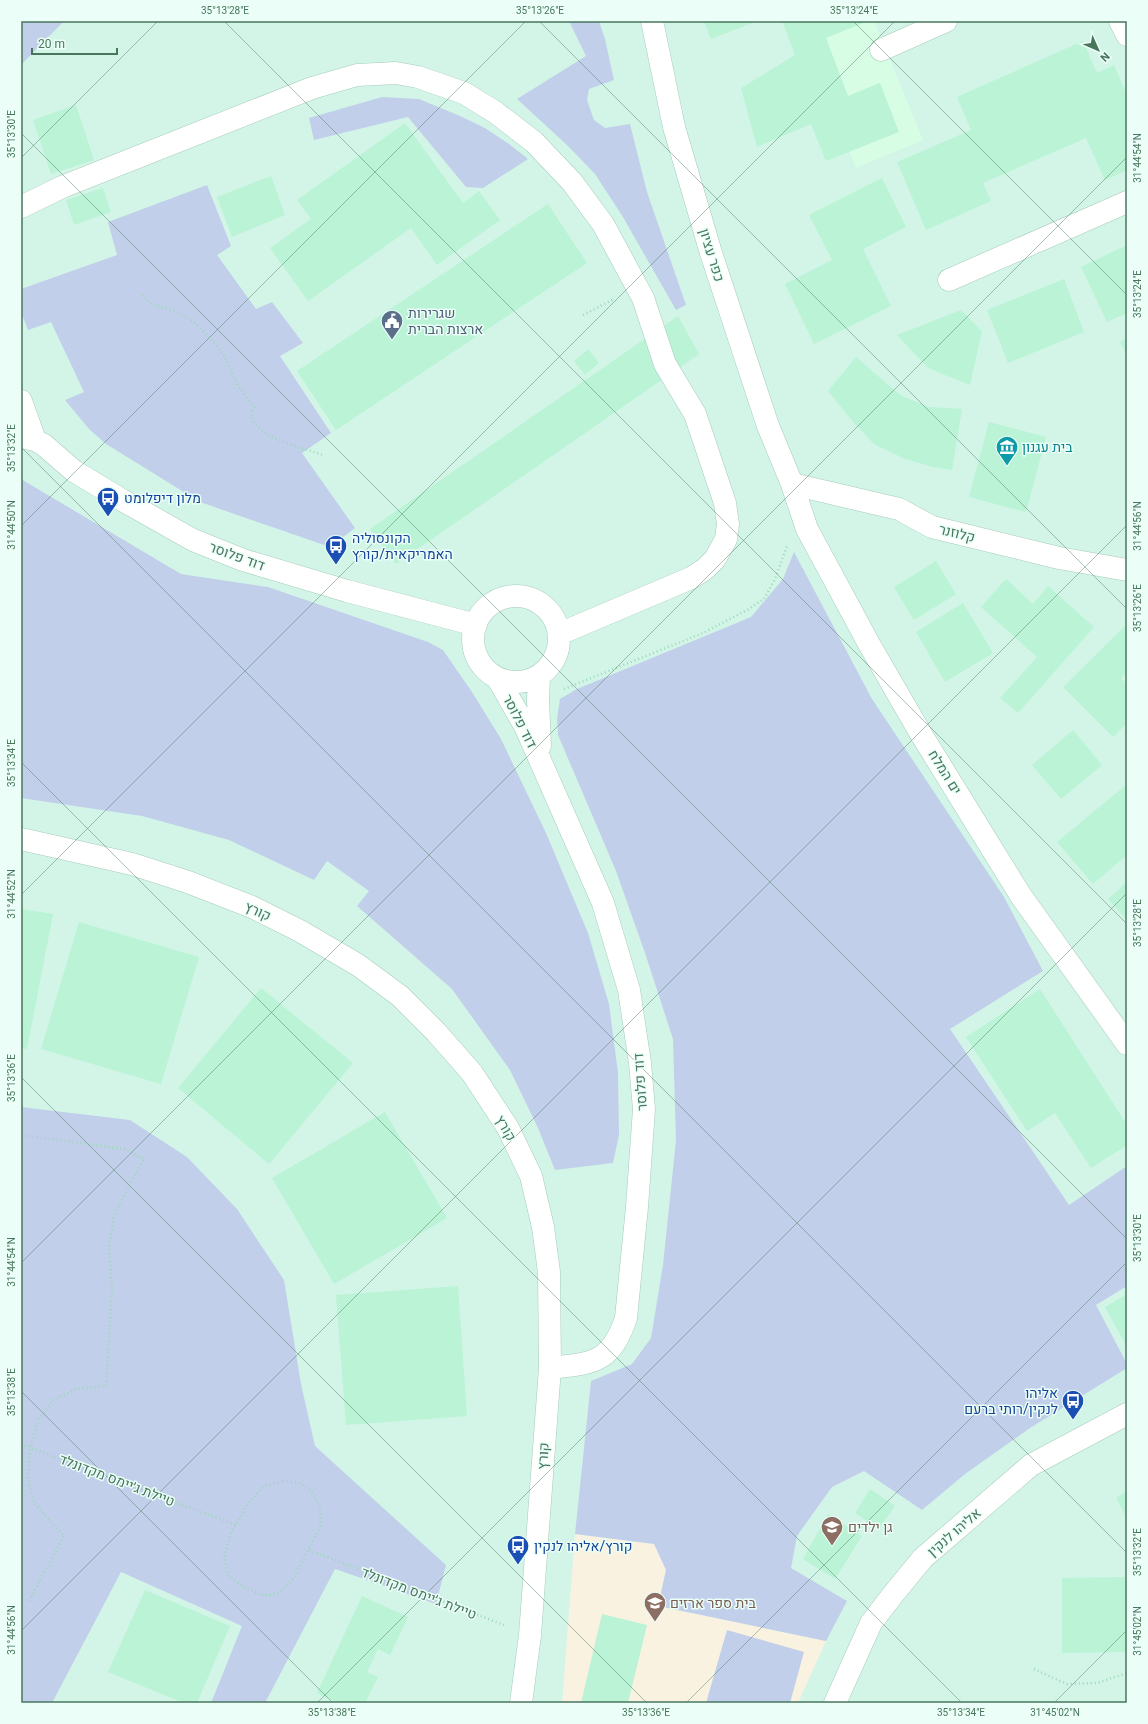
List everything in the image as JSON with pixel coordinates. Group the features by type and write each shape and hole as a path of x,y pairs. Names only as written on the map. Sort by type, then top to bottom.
{"street":[{"name":"כפר עציון","path":"652,21 674,127 711,253 768,426 792,484"},
{"path":"881,50 946,21"},
{"path":"1120,21 1127,34"},
{"path":"21,207 62,187 312,88 357,75 396,73 418,77 464,94 495,112 534,142 572,182 604,224 638,287 666,364 695,414 725,503 728,524 726,539 715,559 705,569 691,578 559,634"},
{"path":"949,280 1127,202"},
{"path":"21,401 28,439"},
{"name":"דוד פלוסר","path":"28,439 44,445 74,471 193,540 243,560 347,591 476,625"},
{"name":"ים המלח","path":"792,484 807,529 918,728 1021,896 1127,1044"},
{"name":"קלוזנר","path":"792,484 899,509 932,527 1059,558 1127,570"},
{"path":"521,596 532,599 546,609 556,623 559,634 555,658 548,668 539,676 526,681 512,682 498,679 488,672 479,662 473,638 480,615 488,606 498,600 521,596"},
{"name":"דוד פלוסר","path":"539,676 538,727 541,763"},
{"name":"דוד פלוסר","path":"498,679 522,720 603,903 629,990 640,1063 644,1109 637,1207 626,1318 614,1345 600,1358 582,1364 550,1368"},
{"name":"קורץ","path":"21,839 132,864 188,882 252,907 300,931 358,965 400,996 431,1027 472,1073 508,1128 531,1176 543,1227 550,1272 550,1368 530,1635 520,1703"},
{"name":"אליהו לנקין","path":"835,1703 872,1623 895,1592 924,1558 1031,1465 1127,1414"}],"path":[{"path":"582,315 638,287"},
{"path":"142,295 150,304 184,315 195,323 216,345 232,371 238,386 254,408 252,418 257,427 268,436 323,455"},
{"path":"562,690 703,633 747,610 764,599 775,579 787,545 786,534 807,529"},
{"path":"21,1135 124,1149 144,1159 123,1196 112,1225 109,1246 112,1289 106,1386 76,1389 52,1400 39,1419 30,1447 28,1478 34,1503 64,1536 29,1601"},
{"name":"טיילת ג׳יימס מקדונלד","path":"21,1444 236,1524"},
{"path":"283,1481 300,1483 312,1492 320,1508 321,1525 309,1550 292,1581 279,1593 264,1596 243,1587 228,1575 224,1555 231,1533 249,1502 264,1486 283,1481"},
{"name":"טיילת ג׳יימס מקדונלד","path":"309,1550 530,1635"},
{"path":"1034,1669 1067,1684 1097,1683 1127,1673"}],"shaded area":[{"path":"21,21 1127,21 1127,1703 21,1703"},
{"path":"21,21 64,21 21,65"},
{"path":"569,21 599,21 605,39 614,80 589,89 587,100 594,120 605,128 630,124 647,192 686,305 676,310 623,217 595,174 568,146 517,99 586,56"},
{"path":"795,21 874,21 923,140 856,168"},
{"path":"382,97 419,99 460,116 485,128 528,159 483,188 466,187 408,117 314,140 309,118"},
{"path":"207,185 231,246 217,255 256,309 272,302 303,343 280,356 331,433 302,453 355,528 330,547 200,502 106,444 89,429 65,400 84,392 51,322 28,330 21,312 21,289 117,255 108,222"},
{"path":"21,479 181,574 268,587 428,642 443,650 472,692 501,739 546,833 588,933 609,1004 618,1073 619,1135 613,1163 555,1170 538,1128 510,1070 452,989 357,906 369,891 327,861 314,880 229,840 142,816 21,798"},
{"path":"794,552 872,699 1004,897 1043,971 950,1029 1069,1205 1127,1166 1127,1286 1096,1305 1127,1364 1127,1368 1030,1428 965,1474 922,1510 864,1471 832,1487 797,1536 791,1568 847,1601 826,1641 658,1606 666,1570 654,1544 575,1534 591,1381 632,1364 651,1338 663,1265 676,1140 673,1039 616,871 558,735 557,719 560,699 577,689 751,617 783,579"},
{"path":"21,1107 130,1120 187,1157 237,1209 284,1280 301,1384 315,1446 446,1565 436,1604 335,1569 265,1703 211,1703 242,1626 121,1572 52,1703 21,1703"},
{"name":"בית ספר ארזים","path":"575,1534 654,1544 666,1570 658,1606 826,1641 798,1703 562,1703"},
{"path":"727,1630 804,1652 790,1703 706,1703"}],"building":[{"path":"704,21 757,21 711,39"},
{"path":"782,21 868,21 826,38 848,96 880,83 899,132 826,161 811,124 757,147 741,88 795,55"},
{"path":"1083,41 1097,73 1114,65 1127,95 1127,170 1105,180 1086,138 983,183 991,201 926,230 897,162 971,130 957,97"},
{"path":"76,105 94,160 51,174 33,120"},
{"path":"405,123 463,203 479,191 500,220 437,265 411,228 308,301 270,248 311,219 297,200"},
{"path":"271,176 285,215 232,237 217,197"},
{"path":"882,178 906,227 863,249 891,306 814,344 785,284 832,260 809,215"},
{"path":"103,188 111,212 74,225 66,200"},
{"path":"548,204 587,263 336,430 297,371"},
{"path":"1127,245 1127,313 1107,322 1081,267"},
{"path":"1064,279 1084,332 1008,363 987,310"},
{"path":"961,310 982,331 970,385 928,368 897,335"},
{"path":"678,316 699,354 396,564 370,529"},
{"path":"1127,338 1127,355 1120,342"},
{"path":"588,349 599,363 585,375 574,361"},
{"path":"856,357 900,395 928,407 962,409 952,470 932,467 903,458 874,444 854,423 828,391"},
{"name":"בית עגנון","path":"989,422 1046,437 1026,512 969,497"},
{"path":"936,561 956,594 914,620 894,587"},
{"path":"1006,579 1033,604 1048,586 1094,627 1018,713 1000,698 1037,657 981,607"},
{"path":"963,603 993,653 945,682 916,632"},
{"path":"1124,627 1127,630 1127,672 1121,678 1127,684 1127,723 1113,737 1063,687"},
{"path":"1073,730 1102,765 1061,799 1032,765"},
{"path":"1127,784 1127,855 1093,884 1057,842"},
{"path":"1127,882 1127,920 1108,899"},
{"path":"21,909 53,914 27,1049 21,1048"},
{"path":"79,922 199,957 161,1084 41,1049"},
{"path":"261,988 353,1063 269,1164 178,1088"},
{"path":"1040,989 1127,1125 1127,1145 1091,1168 1055,1113 1027,1131 966,1037"},
{"path":"385,1112 447,1218 334,1284 272,1178"},
{"path":"458,1286 467,1416 346,1425 336,1295"},
{"path":"1127,1294 1127,1347 1105,1307"},
{"path":"870,1489 895,1506 879,1529 855,1513"},
{"path":"1127,1491 1127,1518 1116,1498"},
{"path":"828,1514 862,1536 835,1579 803,1559"},
{"path":"1127,1577 1127,1652 1062,1653 1062,1578"},
{"path":"145,1590 230,1626 197,1703 184,1703 108,1672"},
{"path":"362,1596 408,1617 390,1655 378,1649 367,1672 378,1677 365,1703 338,1703 317,1693"},
{"path":"602,1614 647,1625 628,1703 581,1703"}],"place":[{"name":"שגרירות ארצות הברית","path":"392,340"},
{"name":"בית עגנון","path":"1007,466"},
{"name":"מלון דיפלומט","path":"108,518"},
{"name":"הקונסוליה האמריקאית/קורץ","path":"336,566"},
{"name":"אליהו לנקין/רותי ברעם","path":"1073,1420"},
{"name":"גן ילדים","path":"832,1546"},
{"name":"קורץ/אליהו לנקין","path":"518,1566"},
{"name":"בית ספר ארזים","path":"655,1622"}]}
